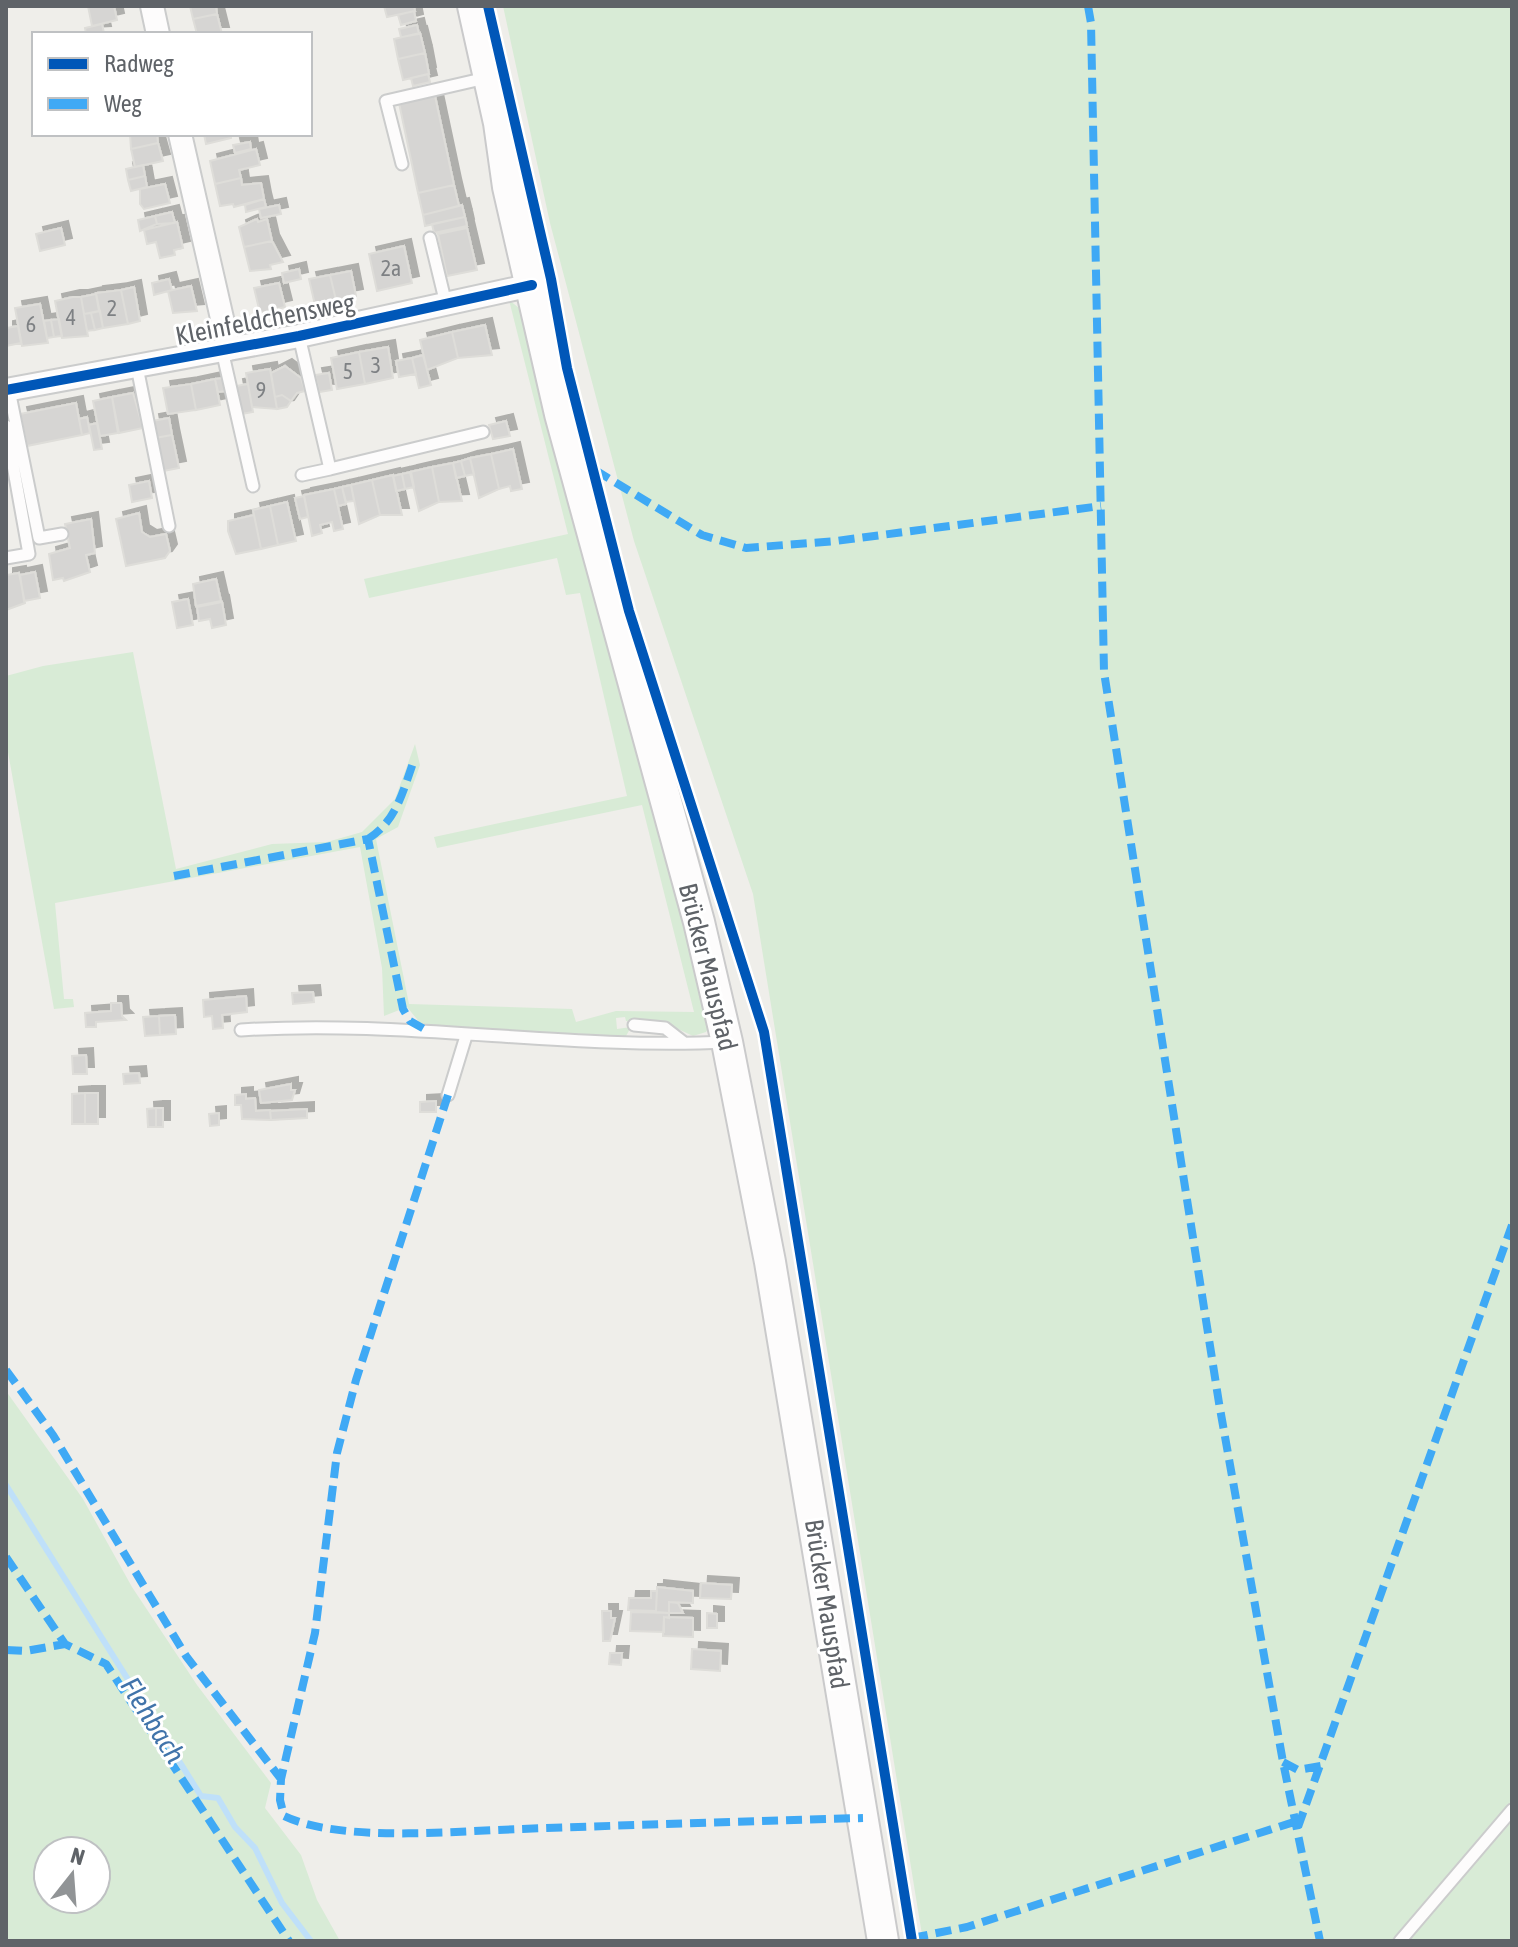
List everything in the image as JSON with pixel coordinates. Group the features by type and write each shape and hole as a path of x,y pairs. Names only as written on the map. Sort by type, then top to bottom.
{"main road":[{"name":"Brücker Mauspfad","path":"473,6 508,187 577,480 699,922 727,1042 770,1262 883,1941"}],"street":[{"path":"152,6 158,32"},
{"path":"180,136 226,349"},
{"name":"Kleinfeldchensweg","path":"7,390 299,336 532,285"}],"lane":[{"path":"402,164 386,101 489,77"},
{"path":"430,238 446,304"},
{"name":"Kleinfeldchensweg","path":"299,336 330,469"},
{"path":"226,349 253,486"},
{"path":"137,367 169,526"},
{"path":"7,390 39,538 62,534"},
{"path":"6,426 29,554 6,558"},
{"path":"302,475 483,432"},
{"path":"634,1025 665,1028 683,1042"},
{"path":"241,1030 383,1028 466,1036 727,1042"},
{"path":"448,1095 466,1036"},
{"path":"1400,1941 1512,1810"}],"green space":[{"path":"503,6 1512,6 1512,1941 923,1941 753,894 634,541 550,223"},
{"path":"509,300 524,312 682,908 709,1027 706,1032 693,1036 661,1021 626,1021 625,1017 616,1018 617,1029 631,1027 626,1036 504,1030 468,1032 421,1024 407,1007 384,1016 382,968 360,847 55,903 64,999 73,999 74,1007 54,1009 6,741 6,676 43,666 133,652 176,869 272,844 327,842 362,832 395,799 415,744 420,765 398,827 376,839 409,1004 572,1009 576,1022 616,1011 694,1012 642,805 437,848 434,837 627,796 580,593 566,595 557,558 369,598 364,579 568,534"},
{"path":"6,1391 83,1499 132,1587 197,1685 271,1783 265,1808 301,1855 317,1900 340,1941 6,1941"}],"building":[{"path":"88,6 114,6 117,20 92,26"},
{"path":"190,6 216,6 217,14 193,19"},
{"path":"384,6 414,6 415,11 387,17"},
{"path":"414,11 416,21 401,25 398,15"},
{"path":"217,14 222,32 196,32 193,19"},
{"path":"102,24 104,32 86,32 85,28"},
{"path":"417,25 419,34 401,37 399,29"},
{"path":"420,33 425,53 398,59 394,39"},
{"path":"425,53 429,74 403,80 398,59"},
{"path":"428,74 430,82 413,86 411,78"},
{"path":"435,96 454,185 418,193 399,103"},
{"path":"130,136 157,136 158,143 131,149"},
{"path":"204,136 231,136 231,138 206,144"},
{"path":"250,142 251,149 235,153 233,145"},
{"path":"158,143 163,161 135,167 131,149"},
{"path":"256,149 260,165 239,170 241,178 215,184 210,161"},
{"path":"143,165 145,176 128,180 126,169"},
{"path":"145,176 147,187 131,191 128,180"},
{"path":"241,178 242,185 261,183 264,199 234,207 233,204 220,206 215,184"},
{"path":"165,184 170,203 144,209 140,204 140,189"},
{"path":"454,185 459,206 423,215 418,193"},
{"path":"264,199 266,207 246,212 245,205"},
{"path":"279,205 281,214 261,218 259,209"},
{"path":"462,205 465,217 425,226 423,215"},
{"path":"172,212 175,223 157,224 155,216"},
{"path":"155,216 157,224 140,231 138,220"},
{"path":"465,217 467,226 434,233 432,224"},
{"path":"257,219 258,222 267,219 272,241 244,247 239,227"},
{"path":"177,222 183,248 174,250 175,255 160,258 156,242 147,244 144,230"},
{"path":"61,228 65,245 40,251 36,234"},
{"path":"467,228 477,270 447,276 438,234"},
{"path":"272,241 283,262 270,265 271,269 250,271 244,247"},
{"path":"404,246 412,283 377,291 369,254"},
{"path":"299,269 301,279 284,283 282,273"},
{"path":"351,271 356,296 336,300 330,275"},
{"path":"330,275 336,300 315,305 309,279"},
{"path":"169,279 172,290 154,295 152,283"},
{"path":"279,283 285,307 260,313 254,288"},
{"path":"191,286 197,311 173,313 168,291"},
{"path":"134,287 140,321 128,324 121,290"},
{"path":"121,290 128,324 103,328 96,293"},
{"path":"96,294 99,311 84,314 81,297"},
{"path":"81,297 88,336 62,338 55,301"},
{"path":"40,304 48,343 22,346 15,308"},
{"path":"100,311 103,328 95,330 91,313"},
{"path":"91,313 95,330 87,331 84,314"},
{"path":"59,319 62,336 54,337 51,320"},
{"path":"51,320 54,337 47,338 44,321"},
{"path":"485,325 492,355 458,358 452,332"},
{"path":"18,326 21,343 6,346 6,328"},
{"path":"452,332 458,358 427,370 420,340"},
{"path":"388,347 393,378 365,384 359,352"},
{"path":"359,352 365,384 337,389 331,358"},
{"path":"423,355 431,385 419,388 412,358"},
{"path":"412,358 416,374 399,377 396,361"},
{"path":"285,366 301,378 305,391 297,393 291,401 282,395 275,397 271,373"},
{"path":"270,369 277,409 252,407 246,373"},
{"path":"329,373 332,390 319,392 315,375"},
{"path":"223,378 226,391 218,392 215,379"},
{"path":"215,379 220,405 196,410 191,384"},
{"path":"191,384 196,410 168,414 163,388"},
{"path":"248,384 253,412 241,414 236,386"},
{"path":"133,393 143,428 119,433 112,397"},
{"path":"282,395 291,401 287,407 277,409 275,397"},
{"path":"112,397 118,433 100,436 93,401"},
{"path":"76,403 82,435 27,446 20,414"},
{"path":"87,417 90,433 82,435 79,419"},
{"path":"169,418 172,435 155,438 152,421"},
{"path":"506,421 510,436 493,439 489,425"},
{"path":"97,423 102,449 94,450 89,425"},
{"path":"172,435 179,468 163,471 155,438"},
{"path":"513,449 522,489 511,491 510,486 499,489 491,454"},
{"path":"491,454 499,489 479,498 470,458"},
{"path":"470,458 474,474 465,476 461,461"},
{"path":"461,461 465,476 456,478 453,463"},
{"path":"453,463 462,501 439,502 432,467"},
{"path":"432,467 439,502 419,511 410,472"},
{"path":"411,472 414,487 405,489 402,474"},
{"path":"402,474 405,489 396,491 393,476"},
{"path":"393,475 402,515 380,515 372,480"},
{"path":"372,480 380,515 359,524 351,485"},
{"path":"149,481 152,498 132,502 129,485"},
{"path":"351,485 354,501 346,502 342,487"},
{"path":"342,487 346,504 338,506 334,489"},
{"path":"334,489 343,529 334,531 332,522 320,525 322,533 312,536 304,495"},
{"path":"304,496 308,517 300,519 295,498"},
{"path":"287,502 296,541 278,545 270,506"},
{"path":"270,506 278,545 261,549 253,510"},
{"path":"139,513 142,532 150,537 166,534 170,551 165,558 126,566 116,519"},
{"path":"254,515 261,549 236,554 228,521"},
{"path":"91,519 95,553 86,555 90,572 64,581 63,578 53,580 49,554 70,548 65,524"},
{"path":"35,572 40,598 24,601 20,575"},
{"path":"19,573 25,603 6,610 6,575"},
{"path":"216,579 221,601 196,606 193,584"},
{"path":"188,599 193,625 177,628 172,602"},
{"path":"222,602 226,625 212,628 210,619 199,621 197,607"},
{"path":"313,992 314,1002 293,1004 292,993"},
{"path":"246,996 247,1012 222,1015 223,1028 213,1029 212,1016 204,1017 203,1000"},
{"path":"111,1003 121,1003 122,1016 126,1020 96,1022 96,1027 86,1027 85,1013 111,1011"},
{"path":"175,1015 176,1034 160,1035 159,1016"},
{"path":"159,1016 160,1035 145,1036 143,1017"},
{"path":"86,1055 87,1074 73,1074 72,1056"},
{"path":"139,1073 140,1083 124,1084 123,1074"},
{"path":"291,1084 291,1090 295,1090 292,1100 261,1103 259,1090"},
{"path":"85,1093 85,1124 72,1124 72,1094"},
{"path":"85,1093 98,1093 98,1124 85,1124"},
{"path":"246,1094 246,1099 255,1098 256,1111 270,1110 271,1120 242,1119 241,1105 235,1105 235,1095"},
{"path":"436,1101 436,1112 420,1112 420,1102"},
{"path":"156,1108 163,1108 163,1127 156,1127"},
{"path":"156,1108 156,1127 148,1127 147,1109"},
{"path":"307,1109 307,1118 271,1120 270,1111"},
{"path":"219,1113 219,1125 210,1126 209,1114"},
{"path":"701,1583 732,1585 731,1599 700,1598"},
{"path":"657,1587 693,1591 693,1603 669,1602 669,1613 656,1612"},
{"path":"651,1591 657,1591 656,1611 628,1610 629,1598 651,1598"},
{"path":"669,1602 678,1603 683,1613 669,1613"},
{"path":"602,1611 611,1611 611,1618 615,1618 610,1641 603,1641"},
{"path":"631,1612 669,1613 669,1618 664,1617 664,1632 630,1631"},
{"path":"707,1613 717,1614 717,1628 707,1628"},
{"path":"664,1617 693,1618 693,1637 663,1636"},
{"path":"692,1649 721,1651 720,1671 691,1669"},
{"path":"610,1653 622,1653 621,1665 609,1664"}],"waterway":[{"name":"Flehbach","path":"6,1485 201,1796 218,1798 235,1827 255,1848 282,1903 311,1941"}],"marked path":[{"path":"1088,6 1091,23 1104,672 1219,1403 1283,1762 1320,1941"},
{"path":"595,470 702,535 746,548 836,541 1101,506"},
{"path":"368,839 392,815 413,763"},
{"path":"174,876 368,839 403,1009 410,1021 426,1030"},
{"path":"448,1095 356,1380 337,1453 315,1633 281,1779 280,1800 284,1816 336,1830 367,1833 863,1818"},
{"path":"1298,1827 1512,1225"},
{"path":"6,1370 53,1435 186,1656 281,1779"},
{"path":"6,1557 65,1644 106,1664 289,1941"},
{"path":"6,1650 26,1651 65,1644"},
{"path":"1283,1762 1298,1770 1321,1766"},
{"path":"912,1938 967,1927 1297,1821"}],"cycle path":[{"path":"488,6 551,279 567,368 629,611 764,1032 912,1941"},
{"path":"6,390 299,336 532,285"}]}
